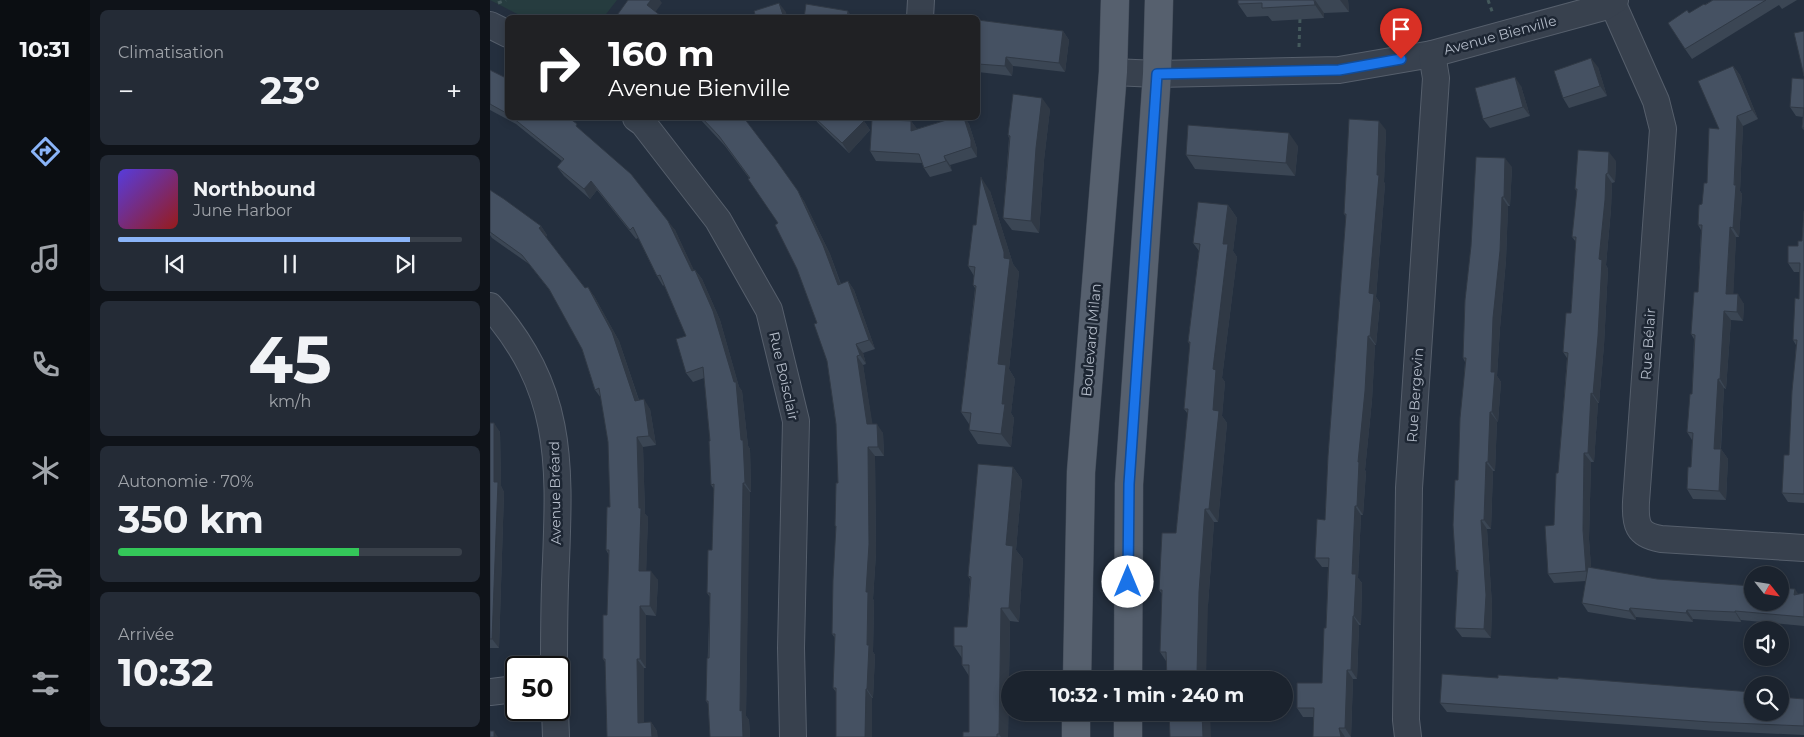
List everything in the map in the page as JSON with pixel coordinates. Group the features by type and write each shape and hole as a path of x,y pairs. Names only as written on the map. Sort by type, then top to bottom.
{"main road":[{"name":"Boulevard Milan","path":"1077,671 1081,472 1113,72 1115,0"},
{"path":"1128,671 1129,484 1157,74 1159,0"},
{"path":"1076,721 1076,737"},
{"path":"1128,721 1128,737"}],"street":[{"path":"920,15 921,0"},
{"name":"Avenue Bienville","path":"1113,72 1157,74 1339,70 1432,54 1604,7 1613,1"},
{"name":"Rue Bélair","path":"1613,1 1656,101 1663,129 1636,492 1637,523 1639,528 1646,534 1661,539 1804,548"},
{"path":"490,25 505,32"},
{"name":"Rue Bergevin","path":"1408,737 1406,720 1406,617 1409,488 1436,78 1432,54"},
{"name":"Rue Boisclair","path":"639,120 718,220 769,310 796,421 791,648 793,737"},
{"name":"Avenue Bréard","path":"490,306 516,340 536,375 549,411 555,441 558,490 554,656"},
{"path":"490,692 505,690"},
{"path":"555,721 556,737"}],"path":[{"path":"1488,0 1494,16"},
{"path":"1300,14 1300,47"}],"green space":[{"path":"490,0 617,0 605,15 519,15"}],"building":[{"path":"628,0 651,0 647,5 660,15 617,15"},
{"path":"1238,0 1314,0 1315,5 1262,8 1262,3 1238,4"},
{"path":"1713,0 1766,0 1685,49 1668,23 1687,10 1689,13"},
{"path":"779,3 783,15 755,15 754,11"},
{"path":"806,4 848,11 847,15 804,15"},
{"path":"980,20 1063,31 1059,63 1006,57 1005,66 980,64"},
{"path":"1804,31 1804,76 1794,33"},
{"path":"1591,58 1600,86 1563,98 1554,71"},
{"path":"1733,66 1752,110 1737,116 1734,185 1736,185 1733,228 1730,227 1726,294 1738,294 1737,312 1724,311 1714,449 1721,449 1719,491 1687,489 1688,467 1691,467 1693,433 1687,432 1690,394 1692,394 1695,335 1691,334 1694,292 1698,292 1702,225 1698,225 1699,205 1702,204 1704,183 1707,183 1709,128 1719,129 1698,81"},
{"path":"490,70 505,78 505,112 490,104"},
{"path":"1515,77 1523,107 1483,119 1475,88"},
{"path":"1792,78 1804,79 1804,108 1790,107"},
{"path":"1013,94 1042,98 1036,148 1031,221 1003,218 1010,136 1008,135"},
{"path":"1804,108 1804,128 1802,128"},
{"path":"1349,119 1379,121 1377,175 1379,175 1369,293 1374,294 1370,336 1368,336 1358,462 1357,506 1355,506 1352,574 1356,574 1351,670 1347,670 1345,728 1339,728 1341,737 1313,737 1314,708 1297,708 1297,683 1322,683 1329,558 1315,558 1317,519 1325,520 1346,214 1344,214"},
{"path":"515,120 572,120 577,124 576,126 631,174 668,221 692,271 695,270 713,311 734,382 736,382 741,440 743,440 745,483 743,483 740,711 742,710 743,737 710,737 708,701 706,701 710,593 707,593 708,550 712,550 714,484 711,485 710,441 703,367 686,373 676,339 686,336 660,275 657,276 633,227 630,230 591,181 584,189 557,167 564,159"},
{"path":"704,120 746,120 776,160 798,191 823,245 838,285 848,281 869,340 856,344 860,355 857,356 867,424 877,424 878,447 868,447 869,544 866,592 868,592 867,645 869,645 865,737 836,737 836,688 833,688 835,634 832,634 836,483 838,483 836,424 827,361 814,324 817,323 797,269 775,225 778,223 748,179 750,178 719,136"},
{"path":"817,120 864,121 842,143"},
{"path":"872,120 911,121 911,131 947,120 965,120 971,140 971,147 944,156 946,161 924,168 919,154 870,151"},
{"path":"1188,125 1289,133 1286,163 1186,155"},
{"path":"1578,150 1609,152 1599,259 1602,260 1598,336 1593,394 1591,393 1588,453 1584,453 1583,530 1586,571 1548,574 1545,526 1554,525 1556,473 1558,473 1568,353 1563,352 1566,313 1571,313 1576,237 1572,237 1577,189 1575,189"},
{"path":"1476,157 1505,158 1500,251 1493,318 1491,372 1495,372 1492,412 1490,412 1488,462 1486,462 1484,520 1481,520 1486,595 1484,629 1455,628 1458,570 1456,571 1453,525 1466,358 1463,358 1465,300 1471,246"},
{"path":"981,177 1004,252 1004,258 1010,259 998,364 1006,365 1002,404 1005,404 1001,434 969,430 971,413 961,412 976,286 973,285 975,267 968,266 973,225 976,225"},
{"path":"490,190 541,226 539,228 585,288 588,287 612,332 635,401 644,399 649,436 637,437 639,508 641,508 639,571 651,571 650,606 640,606 640,659 637,659 638,723 651,722 652,737 607,737 603,615 607,615 609,550 606,550 607,507 610,507 608,442 599,388 595,390 582,349 549,289 522,255 490,232"},
{"path":"1198,202 1228,205 1223,244 1228,244 1213,369 1216,370 1213,410 1219,411 1209,509 1205,509 1199,592 1197,671 1167,671 1166,652 1160,652 1162,590 1159,590 1162,533 1176,533 1188,409 1184,409 1190,342 1188,342 1200,244 1193,243"},
{"path":"1804,211 1804,494 1782,493 1784,455 1789,455 1797,340 1793,340 1795,298 1799,299 1800,263 1788,263 1788,246 1798,246 1798,241 1802,241"},
{"path":"490,423 494,423 494,482 498,482 492,639 490,639"},
{"path":"978,464 1013,467 1006,545 1013,546 1009,608 1001,608 999,734 997,734 997,737 963,737 963,732 969,732 969,665 962,665 962,646 954,646 954,627 967,627 971,577 968,576"},
{"path":"1588,567 1657,579 1744,585 1744,611 1789,611 1789,589 1795,589 1794,595 1804,593 1804,617 1735,611 1687,610 1686,613 1630,608 1629,611 1582,603"},
{"path":"1442,674 1498,678 1498,675 1558,679 1558,677 1744,691 1744,721 1789,721 1789,698 1804,699 1804,726 1710,722 1440,703"},
{"path":"1169,721 1202,721 1203,737 1170,737"},
{"path":"490,731 494,731 494,737 490,737"}],"route":[{"path":"1128,582 1129,484 1157,74 1339,70 1401,59"}]}
